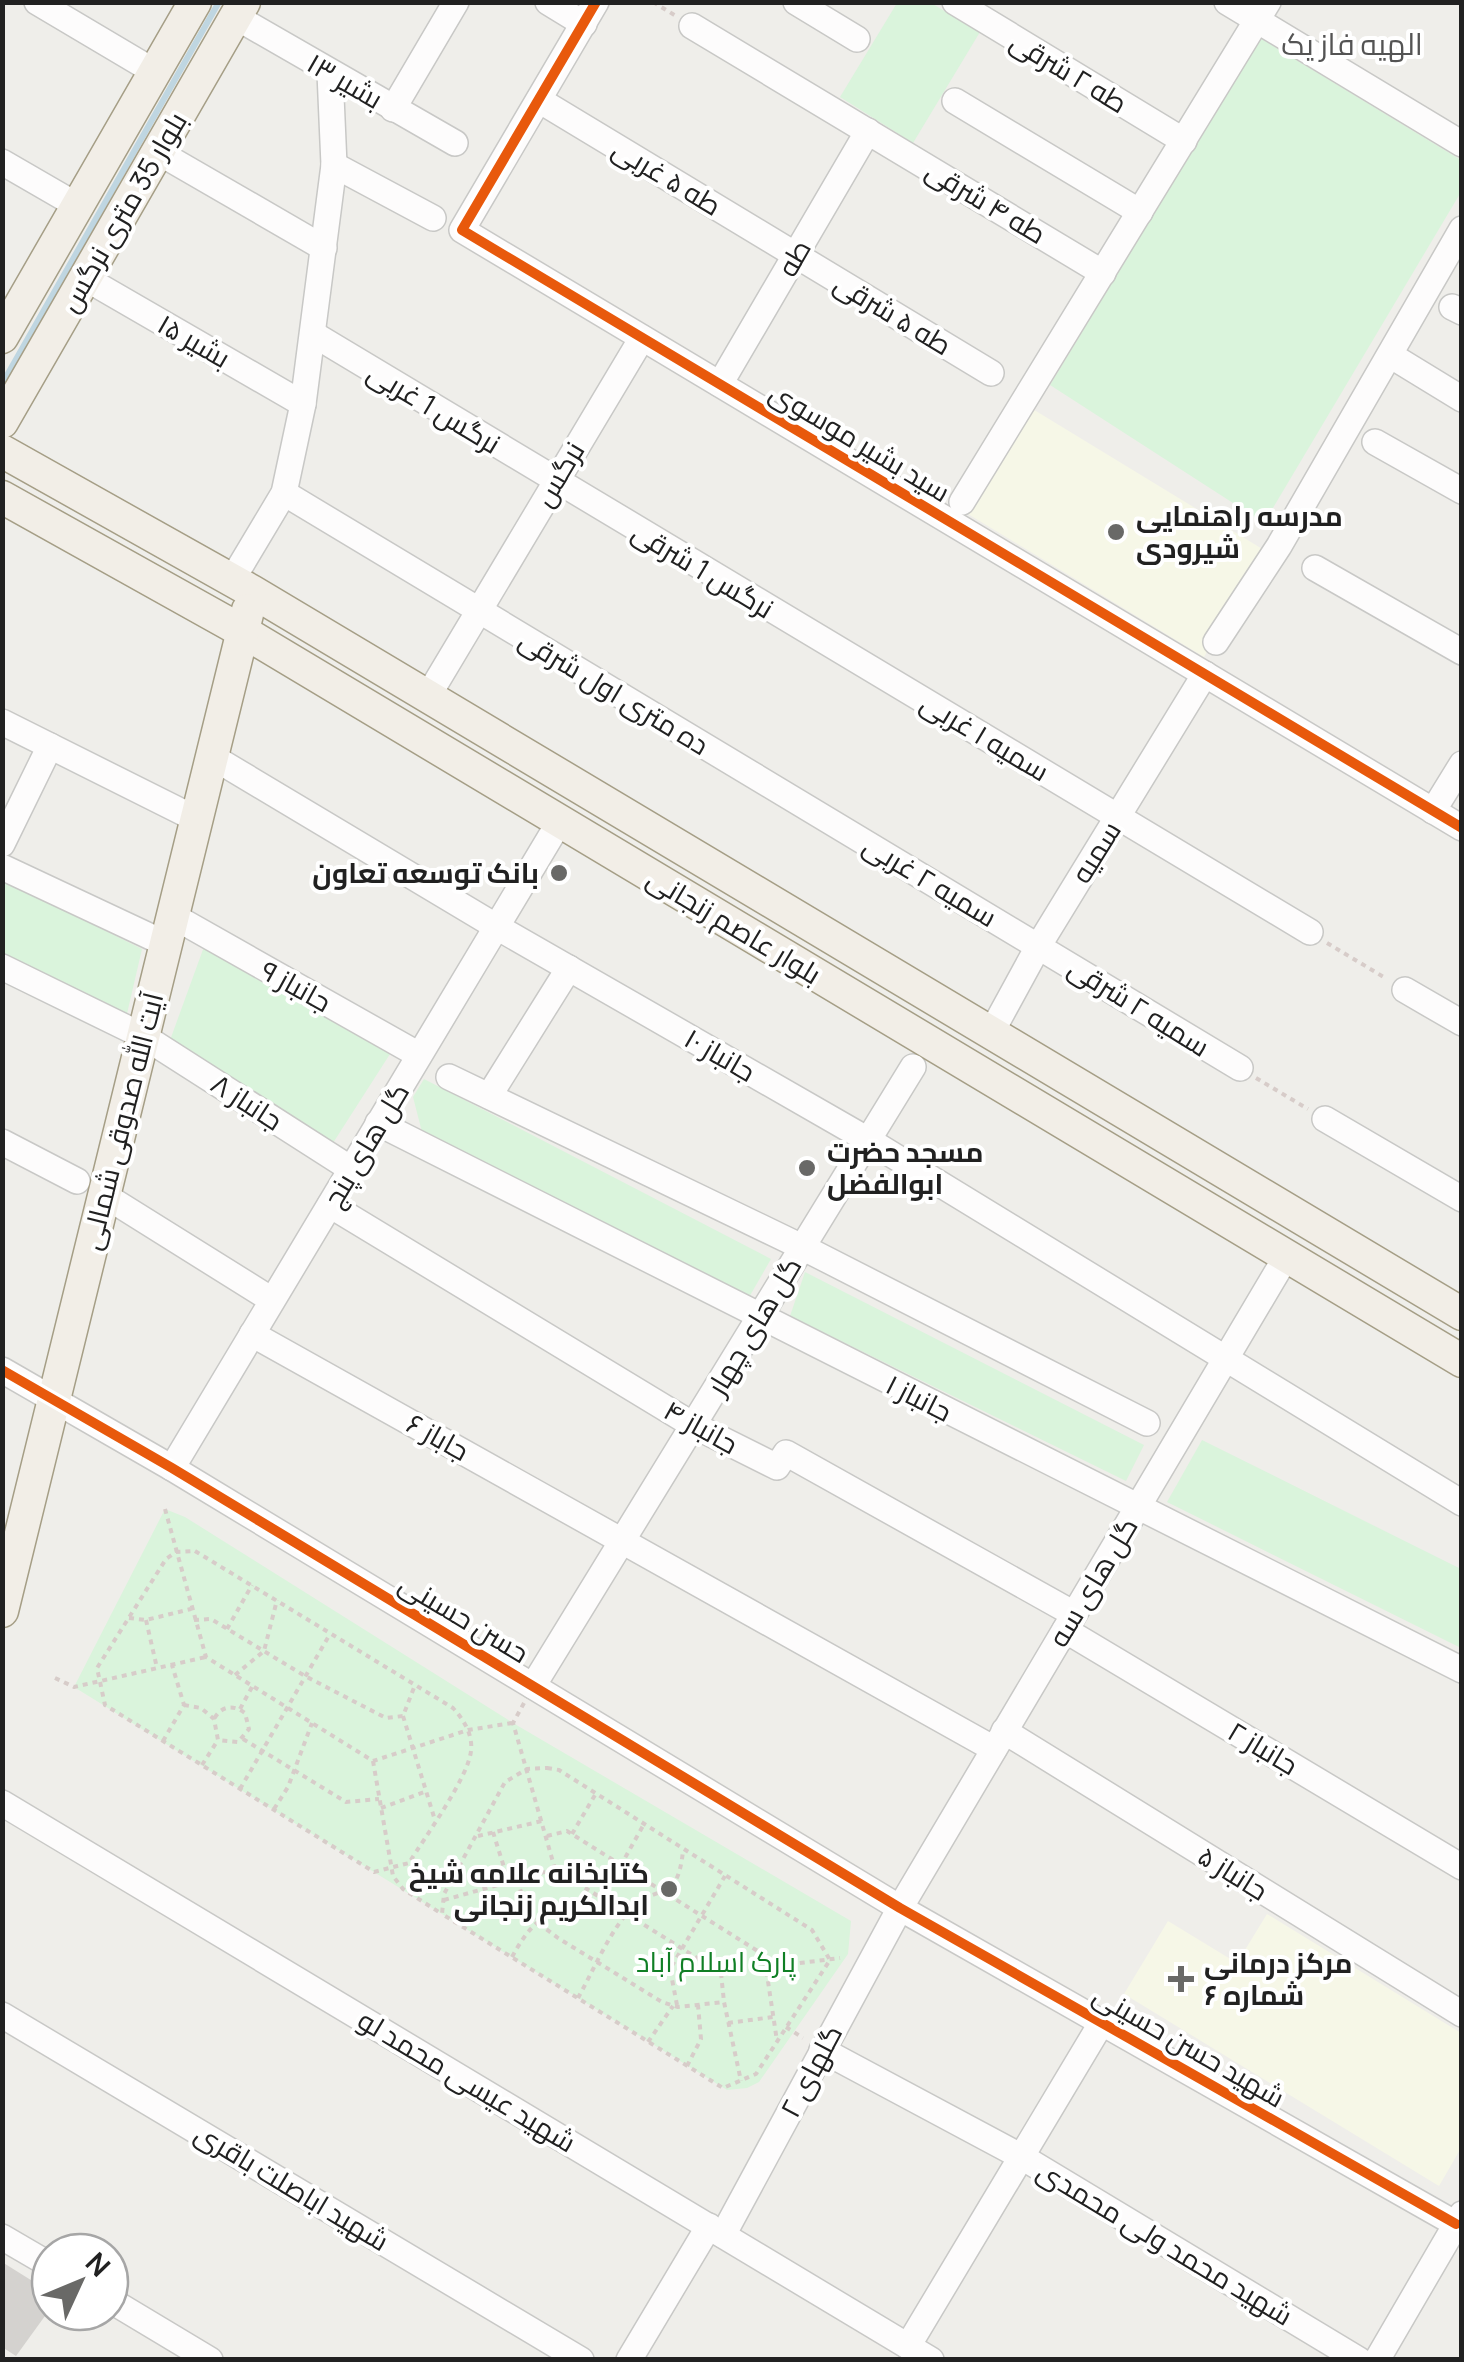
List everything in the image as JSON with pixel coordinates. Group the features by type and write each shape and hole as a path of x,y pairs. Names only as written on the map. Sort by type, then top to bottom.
{"main road":[{"name":"بلوار 35 متری نرگس","path":"2,337 195,2"},
{"name":"بلوار 35 متری نرگس","path":"2,422 240,10"},
{"name":"بلوار عاصم زنجانی","path":"2,451 243,586 1462,1314"},
{"name":"بلوار عاصم زنجانی","path":"2,497 242,631 1462,1361"},
{"name":"آیت الله صدوقی شمالی","path":"2,1611 54,1399 90,1188 143,1036 242,631 243,586"}],"street":[{"path":"36,2 155,72"},
{"path":"393,108 456,2"},
{"path":"548,2 590,13"},
{"path":"796,2 857,39"},
{"name":"طه ۲ شرقی","path":"956,2 1184,140"},
{"path":"1227,2 1262,11 1462,144"},
{"name":"بشیر ۱۳","path":"240,10 330,73 455,143"},
{"path":"962,502 1262,11"},
{"name":"سید بشیر موسوی","path":"590,13 462,230 1462,828"},
{"name":"طه ۴ شرقی","path":"692,26 1103,272"},
{"path":"243,586 284,493 304,404 334,165 330,73"},
{"name":"طه ۵ غربی","path":"539,100 796,255"},
{"path":"954,101 1140,212"},
{"name":"طه","path":"720,384 868,132"},
{"path":"158,152 324,248"},
{"path":"2,162 78,206"},
{"path":"334,165 433,218"},
{"path":"1216,642 1279,546 1462,228"},
{"name":"طه ۵ شرقی","path":"796,255 991,373"},
{"name":"بشیر ۱۵","path":"86,278 304,404"},
{"name":"نرگس 1 غربی","path":"313,334 554,481"},
{"name":"نرگس","path":"428,696 642,338"},
{"path":"1390,355 1462,400"},
{"path":"1375,442 1462,491"},
{"name":"نرگس 1 شرقی","path":"554,481 852,658"},
{"name":"ده متری اول شرقی","path":"284,493 822,816"},
{"path":"1315,568 1462,652"},
{"name":"سمیه ۱ غربی","path":"852,658 1310,932"},
{"name":"سمیه","path":"991,1033 1039,945 1205,674"},
{"path":"2,722 196,819"},
{"path":"2,844 50,746"},
{"name":"جانباز ۱۰","path":"212,756 496,927 868,1140 1462,1503"},
{"path":"1434,811 1462,764"},
{"name":"سمیه ۲ غربی","path":"822,816 1039,945"},
{"name":"گل های پنج","path":"172,1468 560,822"},
{"name":"جانباز ۹","path":"2,867 169,930 419,1056"},
{"name":"سمیه ۲ شرقی","path":"1039,945 1240,1068"},
{"name":"جانباز ۸","path":"2,966 143,1036 351,1169"},
{"path":"489,1096 569,968"},
{"path":"1405,990 1462,1023"},
{"name":"گل های چهار","path":"533,1686 912,1067"},
{"path":"448,1077 802,1247 1147,1423"},
{"path":"1325,1119 1462,1199"},
{"name":"جانباز ۱","path":"378,1124 1462,1670"},
{"path":"2,1142 90,1188 272,1300"},
{"name":"جانباز ۴","path":"330,1205 693,1425 777,1467 786,1453 1069,1622"},
{"name":"گل های سه","path":"900,1908 1286,1256"},
{"name":"جاباز ۶","path":"252,1334 623,1540"},
{"name":"حسن حسینی","path":"2,1370 172,1468 900,1908"},
{"name":"جانباز ۵","path":"623,1540 999,1740 1462,2014"},
{"name":"جانباز ۲","path":"1069,1622 1462,1866"},
{"name":"شهید عیسی محمد لو","path":"2,1803 931,2360"},
{"name":"شهید حسن حسینی","path":"900,1908 1459,2219"},
{"name":"گلهای ۲","path":"630,2360 716,2230 900,1908"},
{"name":"شهید اباصلت باقری","path":"2,2015 581,2360"},
{"path":"908,2346 1102,2022"},
{"name":"شهید محمد ولی محمدی","path":"822,2050 1022,2157 1359,2360"},
{"path":"1378,2360 1459,2219"},
{"path":"2,2236 30,2253"},
{"path":"130,2312 210,2360"}],"path":[{"path":"1310,932 1405,990"},
{"path":"1240,1068 1325,1119"},
{"path":"166,1509 206,1657 373,1761 393,1876 403,1889 722,2088 756,2074 830,1960"},
{"path":"195,1551 453,1708 468,1730 472,1748 467,1767 409,1863 374,1872 106,1705 97,1668 166,1559 176,1552 195,1551"},
{"path":"227,1629 252,1585"},
{"path":"234,1675 264,1651 276,1600"},
{"path":"129,1618 146,1620 192,1610"},
{"path":"194,1620 211,1619 386,1718 403,1716"},
{"path":"146,1620 157,1668"},
{"path":"240,1789 330,1634"},
{"path":"55,1678 74,1687 206,1657"},
{"path":"163,1740 184,1706 172,1665"},
{"path":"415,1685 403,1716 435,1820"},
{"path":"240,1709 252,1686"},
{"path":"184,1706 201,1708 214,1719 218,1740 202,1765"},
{"path":"214,1719 228,1707 240,1709 249,1724 243,1739 233,1744 218,1740"},
{"path":"373,1761 468,1730 513,1723 556,1870 721,1973 840,1958"},
{"path":"274,1809 283,1798 312,1724"},
{"path":"243,1739 346,1802 380,1798"},
{"path":"442,1914 444,1900 506,1782 527,1769 559,1770 812,1930 830,1960"},
{"path":"381,1808 427,1791"},
{"path":"572,1834 596,1793"},
{"path":"476,1836 542,1822"},
{"path":"512,1957 527,1929 547,1915 602,1899 644,1824"},
{"path":"546,1837 567,1831 764,1954 777,2040"},
{"path":"494,1832 508,1882"},
{"path":"578,1998 627,1914 648,1896 665,1892 680,1877 683,1850"},
{"path":"444,1900 556,1870"},
{"path":"648,2042 675,2007 670,1969 725,1876"},
{"path":"518,1880 529,1916 598,1962 675,2007 724,2002"},
{"path":"721,1973 741,2082"},
{"path":"687,2066 701,2039 698,2005"},
{"path":"728,2022 774,2017"}],"shaded area":[{"name":"مدرسه راهنمایی شیرودی","path":"1031,408 1264,550 1204,657 968,514"},
{"path":"1267,1914 1461,2033 1461,2148 1439,2186 1124,1994 1168,1921 1237,1963"}],"green space":[{"path":"897,3 931,3 980,32 913,143 840,97"},
{"path":"1260,38 1461,160 1461,192 1264,523 1050,385"},
{"path":"2,879 142,949 126,1018 3,957"},
{"path":"205,944 390,1054 333,1143 169,1043"},
{"path":"424,1079 771,1259 748,1299 422,1132 413,1097"},
{"path":"805,1272 1144,1445 1126,1481 790,1316"},
{"path":"1202,1440 1461,1569 1461,1648 1167,1502"},
{"name":"پارک اسلام آباد","path":"165,1509 185,1517 513,1723 851,1921 848,1954 759,2082 727,2090 74,1687"}],"building":[{"path":"2,2262 30,2280 30,2332 33,2332 16,2356 2,2347"}],"waterway":[{"path":"2,384 219,2"}],"cycle path":[{"path":"596,2 462,230 1462,828"},
{"path":"2,1370 172,1468 900,1908 1456,2224"}],"place":[{"name":"مدرسه راهنمایی شیرودی","path":"1116,532"},
{"name":"بانک توسعه تعاون","path":"559,873"},
{"name":"مسجد حضرت ابوالفضل","path":"807,1168"},
{"name":"کتابخانه علامه شیخ ابدالکریم زنجانی","path":"669,1889"},
{"name":"مرکز درمانی شماره ۶","path":"1181,1979"}],"district":[{"name":"الهیه فاز یک","path":"1352,45"}]}
